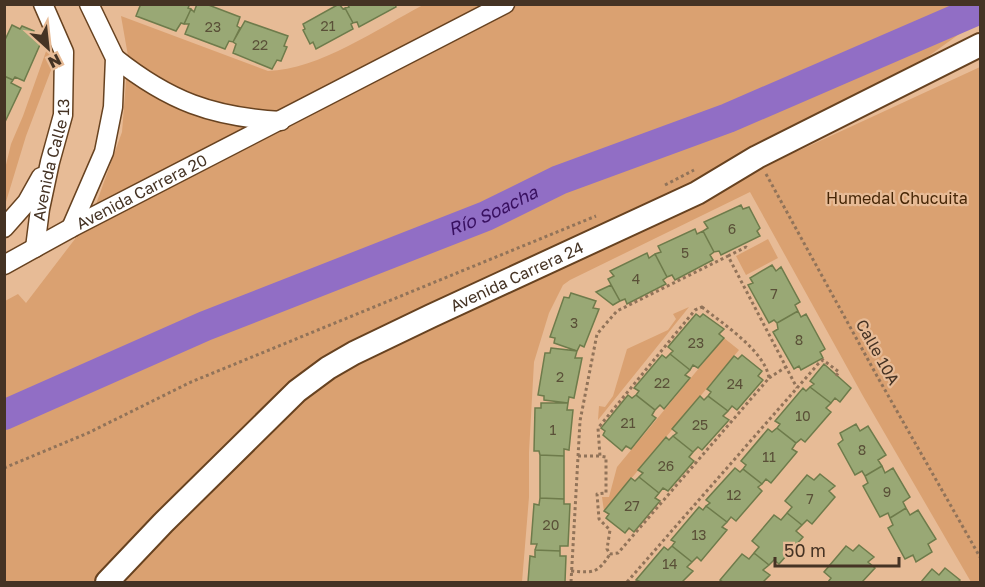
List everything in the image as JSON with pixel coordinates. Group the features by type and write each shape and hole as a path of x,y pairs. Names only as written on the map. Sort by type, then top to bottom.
{"main road":[{"name":"Avenida Carrera 24","path":"107,582 163,523 297,391 328,368 431,316 697,193 757,157 981,45"}],"street":[{"name":"Avenida Calle 13","path":"35,248 40,209 63,115 64,52 43,4"},
{"path":"89,4 116,58"},
{"name":"Avenida Carrera 20","path":"4,265 71,228 505,4"},
{"name":"Avenida Calle 13","path":"71,228 105,152 113,107 116,58"},
{"name":"Avenida Carrera 20","path":"116,58 164,93 192,105 250,120 281,121"},
{"path":"4,228 27,202 50,162"}],"path":[{"name":"Calle 10A","path":"757,157 877,376 981,557"},
{"path":"662,186 703,166"},
{"path":"4,468 88,433 191,382 600,215"},
{"path":"571,582 577,456 586,388 597,334 617,311 746,247 748,249"},
{"path":"728,256 797,388"},
{"path":"600,456 598,428 695,310 702,307 752,349 768,371 769,378"},
{"path":"627,582 824,360 838,372 836,376"},
{"path":"610,554 618,554 769,378 786,367"},
{"path":"571,571 591,572 601,569 610,554 608,549 610,530 599,519 597,494 606,493 606,457 577,456"}],"green space":[{"name":"Humedal Chucuita","path":"423,5 980,5 980,19 796,152 980,67 980,582 971,582 863,396 750,192 563,285 549,313 534,362 529,497 522,582 5,582 5,301 18,294 26,303 91,218 122,132 128,56 121,16 268,71 307,64 327,56"},
{"path":"49,43 56,57 26,136 5,205 5,169 11,144"},
{"path":"768,239 778,258 746,275 736,256"},
{"path":"689,307 598,420 599,406 605,407 613,396 627,349 668,330 676,319 673,314"},
{"path":"724,338 739,350 604,511 602,497 609,497 617,467"}],"building":[{"path":"137,4 190,4 188,8 191,9 184,24 181,23 176,31 136,16 140,6"},
{"path":"197,4 206,4 240,17 237,26 240,28 233,42 229,41 225,49 185,34 189,24 184,24 191,9 194,12"},
{"path":"339,4 343,9 345,8 353,23 351,24 353,29 316,49 313,42 310,44 303,30 305,29 303,24"},
{"path":"347,4 395,4 396,7 359,27 357,22 353,23 345,8 349,7"},
{"path":"245,21 288,36 284,46 287,47 281,61 277,60 272,69 233,53 236,44 233,42"},
{"path":"12,25 34,31 33,35 42,40 24,81 4,76 4,42"},
{"path":"4,76 13,80 11,83 21,88 4,124"},
{"path":"741,205 743,209 749,207 760,228 757,231 760,236 721,255 719,251 714,252 703,231 708,228 704,222"},
{"path":"695,229 697,234 703,231 714,252 710,255 713,260 675,280 672,275 667,277 655,254 661,252 658,246"},
{"path":"647,253 649,258 655,254 667,277 663,280 666,284 627,304 625,299 620,301 608,279 614,276 610,271"},
{"path":"772,265 776,271 781,267 800,302 795,305 798,311 777,323 774,320 769,323 748,285 753,283 750,278"},
{"path":"611,285 620,301 613,305 596,292"},
{"path":"571,293 596,301 593,308 599,309 584,347 580,345 577,351 554,343 555,338 550,337 564,297 569,298"},
{"path":"798,311 801,317 806,314 825,349 820,352 823,358 801,370 799,366 794,369 773,332 778,329 777,323"},
{"path":"696,314 700,317 703,314 724,329 719,334 724,338 698,368 693,365 690,370 670,354 673,351 668,347"},
{"path":"551,348 577,351 575,358 582,358 574,398 569,397 568,403 544,400 544,396 538,395 545,353 550,353"},
{"path":"670,354 690,370 685,375 690,378 664,409 660,405 655,410 636,395 639,391 634,388 662,355 666,358"},
{"path":"742,355 762,371 758,376 763,380 737,410 732,406 728,411 708,396 711,392 707,389 734,356 738,359"},
{"path":"824,364 851,388 840,402 835,398 831,403 810,387 814,384 810,381"},
{"path":"810,387 831,403 826,408 831,412 805,442 801,439 796,443 777,428 780,424 775,421 803,388 806,391"},
{"path":"628,395 632,398 636,395 655,410 652,415 656,418 631,449 626,446 622,451 603,435 605,431 601,428"},
{"path":"700,396 704,400 708,396 728,411 723,416 729,420 702,450 698,447 693,452 673,436 677,433 672,429"},
{"path":"541,403 568,403 567,410 573,410 569,450 564,449 564,456 540,455 539,451 534,451 535,408 541,408"},
{"path":"856,424 860,431 868,426 886,455 878,460 882,466 865,476 862,471 855,475 838,444 843,440 840,433"},
{"path":"777,428 796,443 792,449 797,452 771,483 766,479 762,484 743,469 746,465 741,461 768,429 772,432"},
{"path":"673,436 693,452 689,457 694,461 668,491 663,488 659,493 639,477 643,473 638,470 666,437 669,440"},
{"path":"540,455 564,456 564,499 540,498"},
{"path":"882,466 885,473 893,468 910,497 903,502 906,508 890,518 888,513 880,517 863,486 868,483 865,476"},
{"path":"735,468 740,472 743,469 762,484 758,487 762,491 736,521 731,517 727,522 706,506 710,503 706,500"},
{"path":"820,474 835,486 829,491 835,497 812,524 807,520 802,525 787,513 792,507 785,501 807,475 814,480"},
{"path":"639,477 659,493 655,498 660,501 634,532 629,528 625,533 606,518 609,514 604,511 631,478 635,481"},
{"path":"540,498 564,499 564,504 570,504 568,546 560,546 560,551 535,550 537,544 531,544 534,504 539,505"},
{"path":"706,506 727,522 722,527 727,530 701,561 697,557 692,562 672,546 675,542 671,540 699,507 703,510"},
{"path":"906,508 910,515 918,510 936,539 928,544 932,552 916,562 913,555 905,559 888,528 893,525 890,518"},
{"path":"787,513 802,525 796,531 803,537 779,564 774,560 769,565 754,553 759,547 752,541 774,515 781,520"},
{"path":"859,545 874,557 868,562 875,568 862,582 828,582 831,578 824,572 846,546 853,551"},
{"path":"672,546 692,562 687,567 693,571 682,582 636,580 664,547 668,550"},
{"path":"535,550 560,551 560,556 566,556 565,582 528,582 530,556 535,557"},
{"path":"754,553 769,565 763,570 770,575 763,582 723,582 720,580 742,554 749,559"},
{"path":"945,568 960,580 958,582 921,582 932,569 939,575"}],"waterway":[{"name":"Río Soacha","path":"4,415 205,326 486,216 559,180 728,118 980,9"}]}
